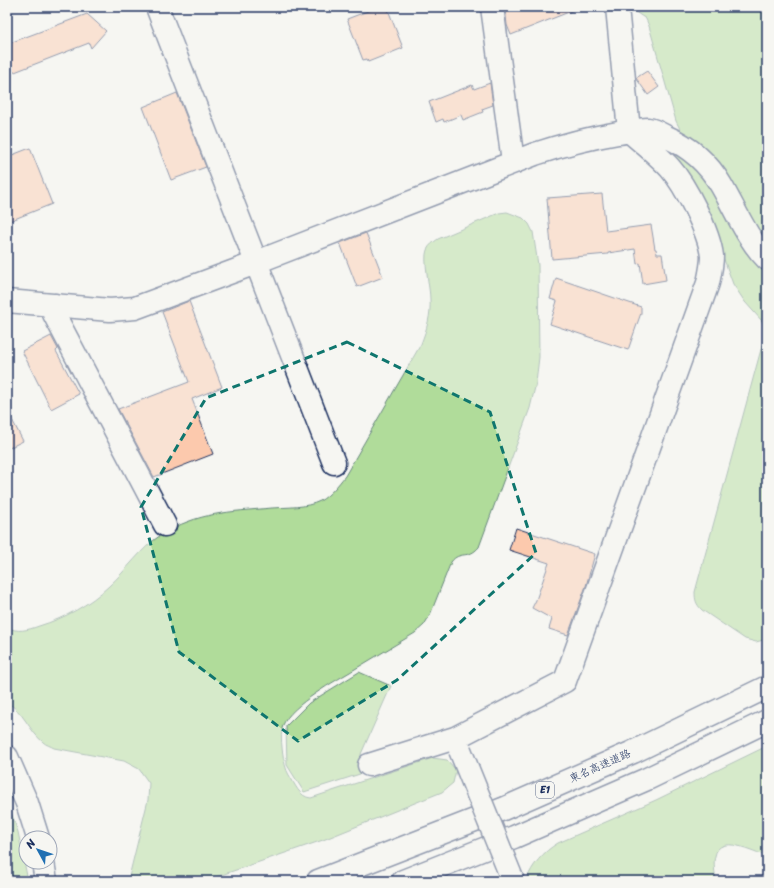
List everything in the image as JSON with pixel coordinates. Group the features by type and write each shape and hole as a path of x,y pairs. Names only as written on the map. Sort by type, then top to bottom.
{"main road":[{"path":"157,7 334,463"},
{"path":"492,7 512,154 515,162"},
{"path":"369,765 458,744 565,681 708,283 712,257 710,244 706,232 687,193 670,169 629,132 616,7"},
{"path":"7,301 110,310 135,308 147,305 565,144 642,129 656,131 687,148 700,158 720,183 753,242 766,256"},
{"path":"55,306 54,314 165,524"},
{"name":"東名高速道路","path":"318,881 503,809 633,752 767,687"},
{"path":"403,881 514,837 647,779 767,721"},
{"path":"458,744 513,881"},
{"path":"7,757 27,803 35,830"},
{"path":"44,870 46,881"}],"highlighted area":[{"path":"347,342 490,412 536,553 397,680 298,741 179,652 141,507 206,398"}],"green space":[{"path":"628,7 767,7 767,239 762,238 728,177 680,129 676,121 649,26 646,19"},
{"path":"674,153 692,165 702,176 756,263 767,273 767,639 756,642 745,639 702,610 696,602 695,592 766,331 762,321 745,302 733,284 713,229 671,154"},
{"path":"507,212 523,218 529,224 533,232 538,265 539,357 536,383 530,408 479,547 471,553 454,558 451,562 430,615 424,625 415,633 326,686 305,701 288,717 283,725 281,735 282,750 287,771 300,793 307,797 311,798 433,758 447,760 456,770 453,783 442,792 323,840 204,881 128,881 148,800 149,783 139,769 124,761 54,748 44,743 17,710 7,703 7,627 15,630 31,629 58,619 85,605 109,586 154,540 175,527 201,517 214,514 309,505 320,501 327,496 345,476 421,344 427,327 430,311 430,294 426,260 428,248 438,239 499,213"},
{"path":"359,672 391,686 361,754 366,772 304,792 287,765 286,726 309,703"},
{"path":"767,746 767,856 738,846 723,846 718,849 714,859 716,881 526,881 531,870 539,859 558,843 656,800"},
{"path":"7,801 18,832 18,870 26,870 28,881 7,881"}],"building":[{"path":"378,7 387,7 403,48 368,62 367,59 363,60 347,19"},
{"path":"505,7 579,8 511,35 507,25"},
{"path":"87,14 106,31 91,48 89,43 7,75 7,44"},
{"path":"647,71 659,87 648,95 636,78"},
{"path":"490,83 493,105 482,109 483,112 463,120 461,115 444,122 443,119 436,122 429,102 472,85 474,89"},
{"path":"177,93 206,167 171,180 143,107"},
{"path":"30,148 52,204 7,222 7,157"},
{"path":"602,194 606,231 651,225 655,249 657,254 662,254 666,280 643,284 640,263 637,264 635,249 608,254 552,259 547,198"},
{"path":"366,233 383,277 357,287 340,243"},
{"path":"556,278 641,307 641,313 628,350 550,324 557,301 550,299"},
{"path":"189,301 222,387 192,399 213,454 154,477 118,409 189,382 162,312"},
{"path":"51,336 58,349 56,351 79,394 51,409 22,351"},
{"path":"7,410 23,441 7,449"},
{"path":"516,528 595,554 586,586 568,635 549,629 552,619 532,608 549,563 509,550"}]}
